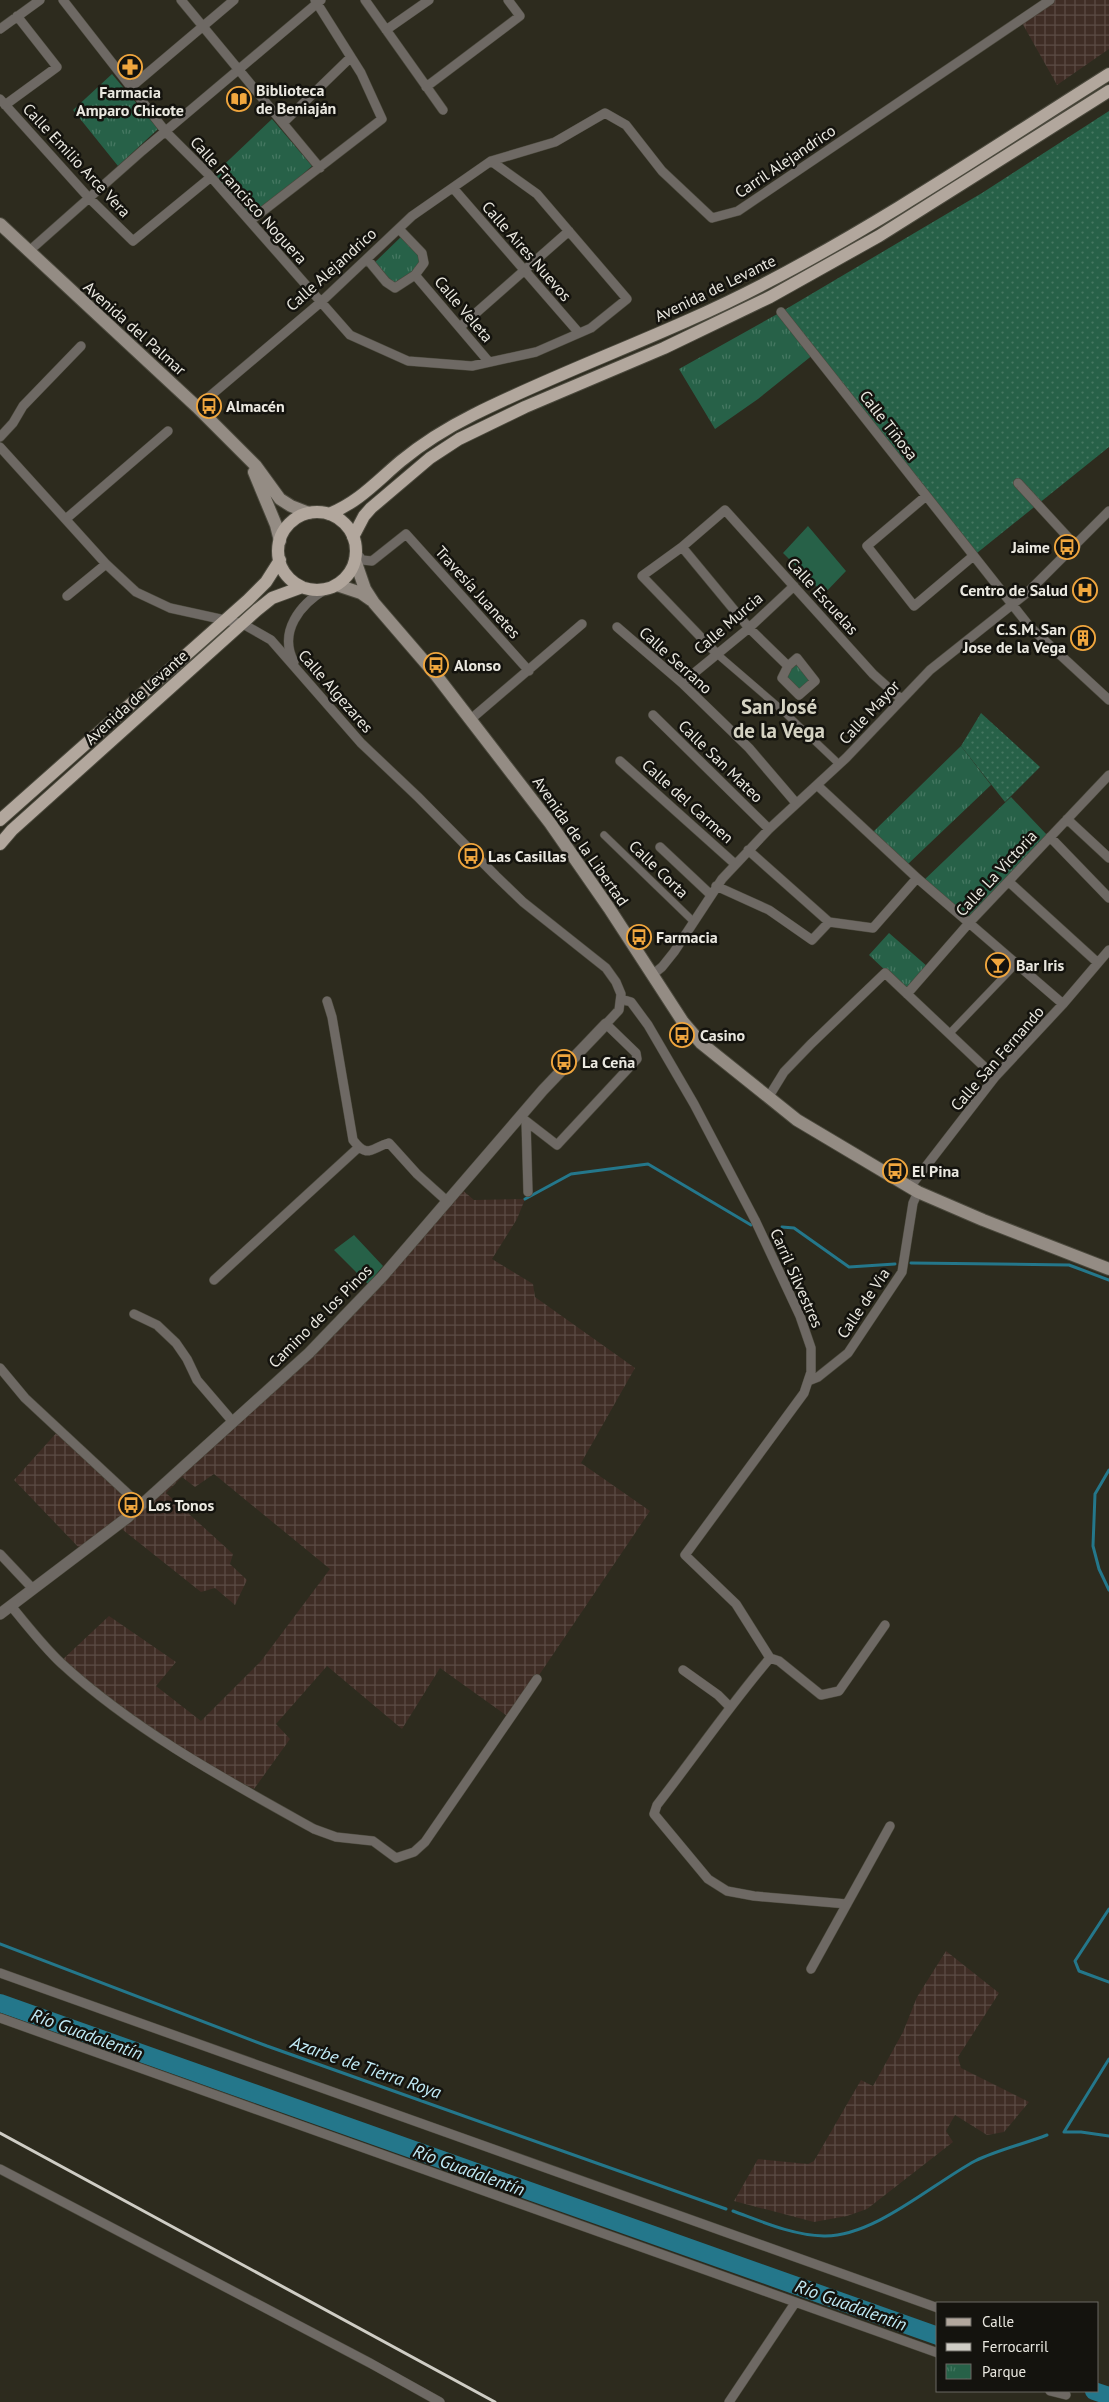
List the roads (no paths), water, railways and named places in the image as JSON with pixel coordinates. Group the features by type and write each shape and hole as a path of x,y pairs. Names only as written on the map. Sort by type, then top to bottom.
{"main road":[{"name":"Avenida de Levante","path":"329,514 358,499 411,453 452,426 520,392 658,335 762,285 872,222 1109,74"},
{"name":"Avenida de Levante","path":"353,537 364,516 371,508 430,458 459,439 524,407 664,348 770,297 879,236 1109,91"},
{"name":"Avenida del Palmar","path":"0,224 198,408 259,470 280,499 290,506 309,513"},
{"name":"Avenida del Palmar","path":"245,457 276,525 280,541"},
{"path":"309,513 329,514 344,523 353,537 355,556 348,574 331,587 318,590 302,587 285,573 280,560 280,541 290,523 309,513"},
{"name":"Avenida de la Libertad","path":"355,556 365,589 374,603 471,719 570,851 694,1036 768,1098 802,1123 914,1190 983,1220 1109,1269"},
{"name":"Avenida de Levante","path":"0,820 260,589 280,560"},
{"name":"Avenida de Levante","path":"0,844 12,830 272,598 302,587"},
{"name":"Avenida de la Libertad","path":"331,587 361,593 374,603"}],"street":[{"path":"0,29 40,0"},
{"name":"Calle Francisco Noguera","path":"63,0 166,132 211,177 350,335 408,361 472,366 536,352 591,328 627,299 569,231"},
{"path":"182,0 320,168"},
{"path":"130,88 234,0"},
{"path":"386,30 429,0"},
{"path":"426,87 520,16 508,0"},
{"name":"Carril Alejandrico","path":"491,161 555,142 605,113 626,124 662,171 712,218 738,211 1050,0"},
{"path":"28,252 318,1 352,57 382,119 250,221"},
{"path":"369,2 386,30 443,110"},
{"path":"3,102 56,67 17,16"},
{"path":"283,123 352,57"},
{"name":"Calle Emilio Arce Vera","path":"3,102 89,198 132,241 211,177"},
{"path":"460,327 569,231 537,194 491,161"},
{"name":"Calle Alejandrico","path":"198,408 321,302 412,216 491,161"},
{"name":"Calle Aires Nuevos","path":"453,188 579,333"},
{"name":"Calle Veleta","path":"367,259 386,282 395,288 415,274 424,263 422,253 399,228"},
{"name":"Calle Veleta","path":"415,274 489,362"},
{"name":"Calle Tiñosa","path":"781,312 972,557 1039,637 1109,700"},
{"path":"0,437 14,423 23,406 81,346"},
{"path":"67,518 168,431"},
{"name":"Calle Algezares","path":"0,447 67,518 106,564 136,592 153,602 190,614 227,619 243,624 271,640 369,752 430,809 502,883 606,968 616,982 621,999"},
{"path":"1018,483 1076,546"},
{"path":"926,496 867,546 914,606 972,557"},
{"name":"Calle Escuelas","path":"682,547 725,510 873,674 901,699"},
{"name":"Calle Mayor","path":"652,975 666,963 716,886 748,850 839,764 938,663 1012,605 1076,546 1109,511"},
{"name":"Travesía Juanetes","path":"355,556 362,560 372,561 406,534 529,671"},
{"path":"788,666 749,628 682,547 642,576 718,654 782,710 839,764"},
{"path":"67,596 106,564"},
{"name":"Calle Murcia","path":"682,683 749,628 794,586"},
{"path":"299,671 289,650 290,627 303,606 331,587"},
{"path":"471,719 582,624"},
{"name":"Calle Serrano","path":"617,627 682,683 749,748 796,803"},
{"name":"Calle San Mateo","path":"653,715 769,829"},
{"name":"Calle del Carmen","path":"620,761 735,864"},
{"name":"Calle La Victoria","path":"907,994 969,924 1109,775"},
{"path":"817,785 969,924 1063,1004"},
{"path":"1067,819 1109,858"},
{"name":"Calle Corta","path":"604,835 694,922"},
{"path":"1050,837 1109,898"},
{"path":"660,847 711,895"},
{"path":"748,850 829,922 873,928 918,878"},
{"path":"1008,882 1098,963"},
{"path":"716,886 769,910 812,940 829,922"},
{"name":"Calle San Fernando","path":"914,1190 995,1077 1063,1004 1109,950"},
{"path":"949,1034 1016,964"},
{"path":"768,1098 784,1072 810,1044 885,973 995,1077"},
{"name":"Camino de los Pinos","path":"0,1614 141,1506 322,1341 382,1277 619,1010 621,999"},
{"name":"Carril Silvestres","path":"621,999 631,1002 637,1009 660,1045 755,1220 800,1316 811,1348 811,1372 804,1393 684,1555 736,1604 770,1658"},
{"path":"327,1001 332,1017 353,1140 359,1147 367,1151 376,1150 389,1143 416,1174 448,1202"},
{"path":"523,1119 557,1144 637,1059 636,1053 606,1024"},
{"path":"523,1119 528,1192"},
{"path":"214,1280 359,1147"},
{"name":"Calle de Via","path":"808,1381 818,1378 848,1353 902,1272 914,1190"},
{"path":"134,1314 157,1325 176,1343 187,1359 197,1380 233,1422"},
{"path":"0,1368 25,1398 141,1506"},
{"path":"0,1554 33,1589"},
{"path":"11,1606 60,1662 121,1712 187,1756 314,1829 336,1837 373,1841 396,1858 414,1852 425,1842 537,1679"},
{"path":"847,1904 727,1892 708,1879 654,1814 745,1686 770,1658 779,1661 821,1695 839,1691 885,1626"},
{"path":"683,1670 718,1695 730,1707"},
{"path":"811,1969 890,1826"},
{"path":"0,1973 936,2307"},
{"path":"0,2018 936,2352"},
{"path":"0,2169 370,2363 440,2402"},
{"path":"729,2402 795,2303"},
{"path":"1054,2392 1066,2395"}],"waterway":[{"path":"525,1199 571,1174 648,1164 751,1225"},
{"path":"782,1227 794,1228 849,1267 895,1264"},
{"path":"911,1263 1069,1265 1109,1280"},
{"path":"1109,1470 1095,1494 1093,1546 1099,1569 1109,1590"},
{"path":"1109,1909 1075,1961 1079,1971 1109,1982"},
{"name":"Azarbe de Tierra Roya","path":"0,1944 267,2046 726,2209"},
{"name":"Río Guadalentín","path":"0,2003 936,2335"},
{"path":"1064,2132 1109,2059"},
{"name":"Azarbe de Tierra Roya","path":"1064,2132 1081,2132 1109,2136"},
{"name":"Azarbe de Tierra Roya","path":"733,2211 801,2233 824,2236 843,2234 863,2228 902,2208 975,2161 1047,2135"},
{"name":"Río Guadalentín","path":"1097,2392 1109,2396"}],"railway":[{"path":"0,2133 495,2402"}],"place":[{"name":"Farmacia Amparo Chicote","path":"130,67"},
{"name":"Biblioteca de Beniaján","path":"239,99"},
{"name":"Almacén","path":"209,406"},
{"name":"Jaime","path":"1067,547"},
{"name":"Centro de Salud","path":"1085,590"},
{"name":"C.S.M. San Jose de la Vega","path":"1083,638"},
{"name":"Alonso","path":"436,665"},
{"name":"Las Casillas","path":"471,856"},
{"name":"Farmacia","path":"639,937"},
{"name":"Bar Iris","path":"998,965"},
{"name":"Casino","path":"682,1035"},
{"name":"La Ceña","path":"564,1062"},
{"name":"El Pina","path":"895,1171"},
{"name":"Los Tonos","path":"131,1505"}],"district":[{"name":"San José de la Vega","path":"779,718"}]}
